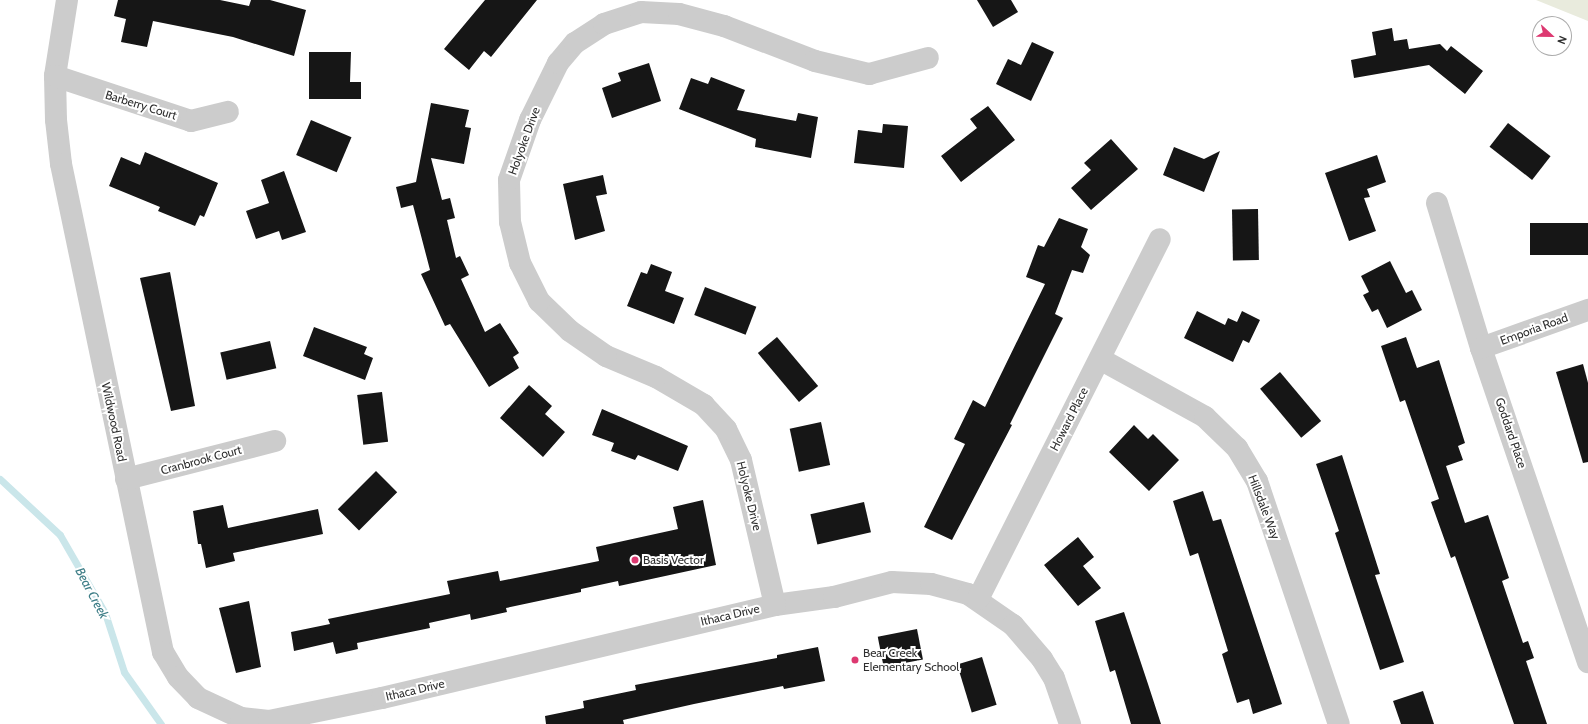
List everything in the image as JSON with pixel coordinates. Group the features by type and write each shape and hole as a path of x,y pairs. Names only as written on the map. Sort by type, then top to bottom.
{"street":[{"name":"Wildwood Road","path":"67,0 55,76 56,120 61,164 163,652 178,677 198,698 214,708 241,718 269,721 327,709"},
{"name":"Holyoke Drive","path":"775,605 741,460 726,429 704,406 656,377 606,356 570,331 539,301 520,263 510,222 509,180 530,120 558,63 575,43 604,24 641,12 679,14 724,26 815,61 869,74 928,58"},
{"name":"Barberry Court","path":"55,76 191,121 228,112"},
{"name":"Goddard Place","path":"1437,203 1481,348 1588,662"},
{"name":"Howard Place","path":"978,599 1160,239"},
{"name":"Emporia Road","path":"1481,348 1588,310"},
{"name":"Hillsdale Way","path":"1100,359 1205,417 1237,448 1257,481 1339,724"},
{"name":"Cranbrook Court","path":"126,479 275,441"},
{"name":"Ithaca Drive","path":"327,709 775,605 834,597 892,582 931,584 978,599 1013,625 1042,659 1054,678 1070,724"}],"shaded area":[{"path":"1536,0 1588,0 1588,21"}],"building":[{"path":"118,0 220,0 249,6 251,0 270,0 306,10 294,56 233,37 153,21 147,47 121,42 126,19 114,16"},
{"path":"485,0 537,0 491,57 484,51 469,70 444,49"},
{"path":"977,0 1011,0 1018,12 993,27"},
{"path":"1392,28 1394,41 1407,39 1409,49 1440,44 1447,51 1451,46 1483,71 1465,94 1429,65 1354,78 1351,60 1376,55 1372,32"},
{"path":"1032,42 1054,52 1031,101 996,84 1008,59 1021,65"},
{"path":"309,52 351,52 350,82 361,82 361,99 309,99"},
{"path":"649,63 661,101 612,118 602,88 621,81 618,73"},
{"path":"711,77 745,90 737,110 796,121 798,113 818,117 811,158 755,147 756,139 679,109 691,78 708,84"},
{"path":"431,103 469,110 465,127 471,128 464,164 431,158 442,200 450,198 455,218 447,220 456,258 460,256 469,275 461,279 485,332 500,323 519,353 513,357 519,368 489,387 450,324 445,326 421,274 430,270 413,205 401,208 396,187 416,182"},
{"path":"988,106 1015,140 961,182 941,156 977,128 970,119"},
{"path":"311,120 352,137 337,172 296,155"},
{"path":"1508,123 1551,156 1532,180 1490,147"},
{"path":"883,124 908,126 904,168 854,163 858,130 882,133"},
{"path":"1111,139 1138,169 1091,210 1071,188 1091,170 1084,163"},
{"path":"1174,147 1204,159 1220,151 1204,192 1163,175"},
{"path":"145,152 218,183 204,217 200,215 195,226 158,211 160,207 109,186 121,157 140,165"},
{"path":"1377,155 1386,182 1367,189 1370,197 1364,198 1376,231 1349,241 1325,173"},
{"path":"284,171 306,232 282,240 279,231 256,239 246,211 269,203 261,180"},
{"path":"603,175 607,194 596,196 605,231 575,240 563,184"},
{"path":"1232,209 1258,209 1259,260 1233,260"},
{"path":"1059,218 1088,229 1081,247 1090,255 1083,273 1072,270 1055,314 1063,318 1010,424 1012,425 952,540 924,527 965,444 954,439 973,400 985,407 1045,284 1026,277 1038,245 1044,247"},
{"path":"1530,223 1588,223 1588,255 1530,255"},
{"path":"1390,261 1406,293 1412,290 1422,310 1387,328 1378,309 1372,312 1363,295 1369,292 1361,276"},
{"path":"651,264 672,272 665,291 684,298 674,324 627,306 641,272 647,274"},
{"path":"170,272 195,406 171,411 140,278"},
{"path":"705,287 756,307 746,335 694,315"},
{"path":"1197,311 1225,325 1228,318 1237,322 1242,311 1260,320 1249,343 1243,340 1233,362 1184,338"},
{"path":"314,327 367,347 364,354 373,358 365,380 303,356"},
{"path":"777,337 818,386 799,402 758,353"},
{"path":"1406,337 1417,368 1439,360 1465,443 1458,446 1463,460 1446,466 1465,523 1488,515 1509,578 1502,581 1523,643 1528,641 1534,658 1526,661 1547,724 1514,724 1455,556 1451,558 1431,502 1439,499 1405,400 1400,402 1381,346"},
{"path":"270,341 276,368 227,380 220,352"},
{"path":"1583,364 1588,383 1588,462 1583,463 1556,372"},
{"path":"1280,372 1321,421 1301,438 1260,389"},
{"path":"529,385 552,406 545,414 565,432 543,457 500,418"},
{"path":"382,392 388,442 363,445 357,395"},
{"path":"602,409 688,446 678,471 638,455 635,460 611,451 614,443 592,435"},
{"path":"821,422 830,465 799,472 790,429"},
{"path":"1134,425 1148,439 1153,434 1179,460 1149,491 1109,452"},
{"path":"1342,455 1380,574 1375,575 1404,662 1380,670 1335,533 1339,531 1316,464"},
{"path":"376,471 397,492 359,530 338,509"},
{"path":"1203,491 1213,521 1221,519 1282,704 1253,714 1249,699 1237,703 1222,654 1228,651 1198,553 1190,556 1173,501"},
{"path":"703,500 716,565 619,586 618,581 581,589 581,592 506,608 507,612 471,620 470,614 429,623 430,628 357,643 358,649 336,654 333,642 294,651 291,632 330,624 328,619 450,594 447,581 498,571 500,581 599,561 596,547 678,529 673,507"},
{"path":"864,502 871,532 817,545 810,514"},
{"path":"223,505 228,528 318,509 323,534 233,553 235,561 206,568 201,544 198,544 193,511"},
{"path":"1078,537 1094,557 1083,566 1101,588 1078,606 1044,565"},
{"path":"249,601 261,667 236,673 219,608"},
{"path":"1124,612 1161,724 1131,724 1115,670 1110,672 1095,621"},
{"path":"917,629 923,659 884,667 878,637"},
{"path":"818,647 825,681 784,689 783,686 694,704 623,720 624,724 546,724 545,716 584,708 583,701 636,690 635,685 777,658 777,655"},
{"path":"982,657 997,705 972,712 957,665"},
{"path":"1423,691 1434,724 1401,724 1393,701"}],"waterway":[{"name":"Bear Creek","path":"0,479 60,535 105,613 124,672 161,724"}],"place":[{"name":"Basis Vector","path":"635,560"},
{"name":"Bear Creek Elementary School","path":"855,660"}]}
